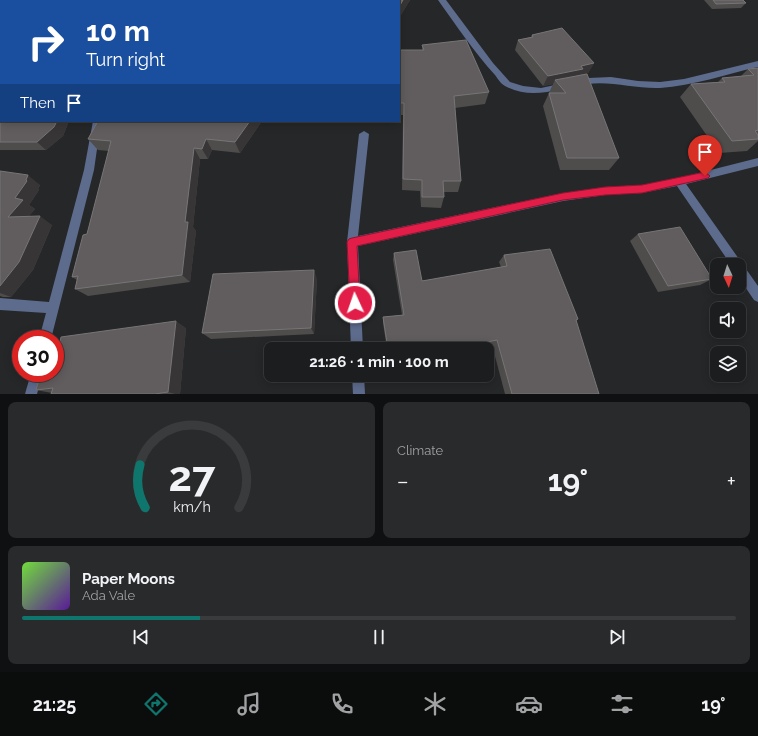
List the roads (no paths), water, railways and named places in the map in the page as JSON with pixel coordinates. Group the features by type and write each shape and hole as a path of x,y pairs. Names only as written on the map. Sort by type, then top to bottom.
{"street":[{"path":"442,0 490,65 507,84 523,89 541,91 588,81 611,80 638,84 660,85 684,82 758,64"},
{"path":"47,330 89,170 97,122"},
{"path":"357,342 352,242 364,134"},
{"path":"352,242 563,196 605,191 642,189 679,182 758,162"},
{"path":"679,182 732,258"},
{"path":"746,278 758,296"},
{"path":"0,304 53,308"},
{"path":"31,394 34,382"},
{"path":"358,382 359,394"}]}
